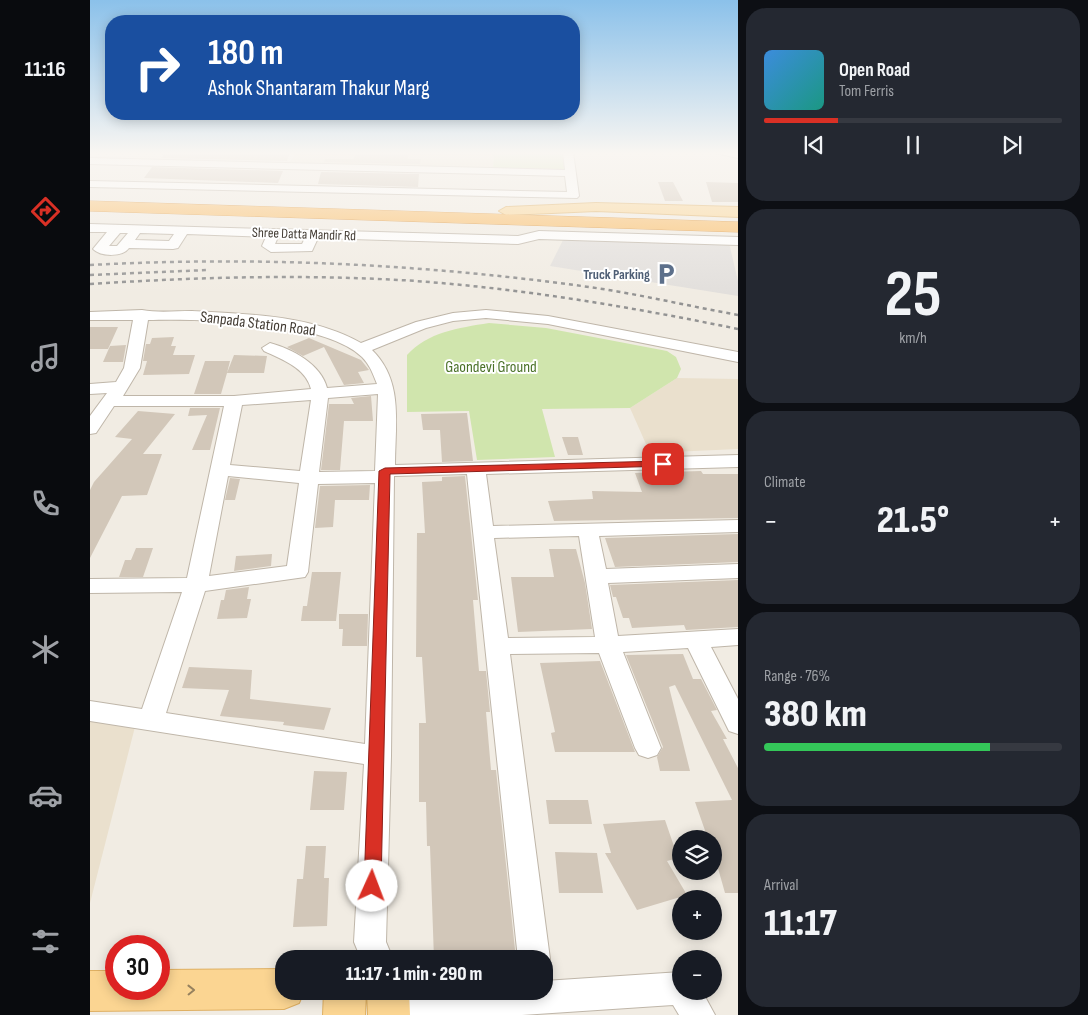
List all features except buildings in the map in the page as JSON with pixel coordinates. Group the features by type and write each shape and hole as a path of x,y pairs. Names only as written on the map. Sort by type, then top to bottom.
{"highway":[{"path":"133,199 162,205"},
{"path":"90,212 162,205 506,216 738,218"},
{"path":"506,216 550,222 738,227"},
{"path":"506,216 601,231 738,235"},
{"path":"550,222 580,218 738,223"}],"main road":[{"path":"506,216 596,207 738,212"},
{"path":"90,992 275,988"},
{"path":"344,1015 345,1000"},
{"path":"388,1000 389,1015"}],"street":[{"path":"596,207 643,205 738,208"},
{"name":"Shree Datta Mandir Rd","path":"90,228 136,231 274,233 269,247 307,248 313,234 518,240 539,235 738,241"},
{"path":"90,232 112,230"},
{"path":"112,230 100,249 121,250 136,231"},
{"path":"90,250 95,249 112,230"},
{"path":"126,244 171,245 182,232"},
{"path":"90,430 109,400 122,387 132,368 142,314"},
{"name":"Sanpada Station Road","path":"90,316 142,314 216,317 305,327 335,336 362,348 379,365 387,388 378,756 369,950"},
{"path":"362,348 421,325 453,317 486,314 548,320 738,357"},
{"path":"90,586 196,585 297,572 320,394 319,382 305,367 270,348"},
{"path":"90,389 122,387"},
{"path":"109,400 234,401 387,388"},
{"path":"152,720 196,585 234,401"},
{"path":"220,470 309,478 738,461"},
{"path":"476,470 533,950"},
{"path":"484,532 738,526"},
{"path":"588,530 608,645 648,748"},
{"path":"596,576 738,571"},
{"path":"497,646 608,645 738,637"},
{"path":"696,640 738,724"},
{"path":"90,711 378,756"},
{"path":"414,1000 430,1010 539,1002 672,989"},
{"path":"689,1000 698,1015"}],"shaded area":[{"name":"Truck Parking","path":"564,238 729,243 738,281 738,296 550,266"},
{"path":"677,378 738,379 738,449 650,453 630,408"},
{"path":"90,712 137,719 90,903"}],"green space":[{"name":"Gaondevi Ground","path":"489,323 546,328 667,351 676,357 681,369 677,378 630,408 542,409 555,457 477,460 469,411 407,412 407,355 424,341 444,332"}],"railway":[{"path":"90,265 215,261 340,264 402,268 527,279 589,287 738,315"},
{"path":"90,275 207,270"},
{"path":"90,284 253,277 416,281 457,284 578,300 738,329"}],"place":[{"name":"Truck Parking","path":"666,274"}],"route":[{"path":"372,886 378,756 385,471 663,464"}]}
